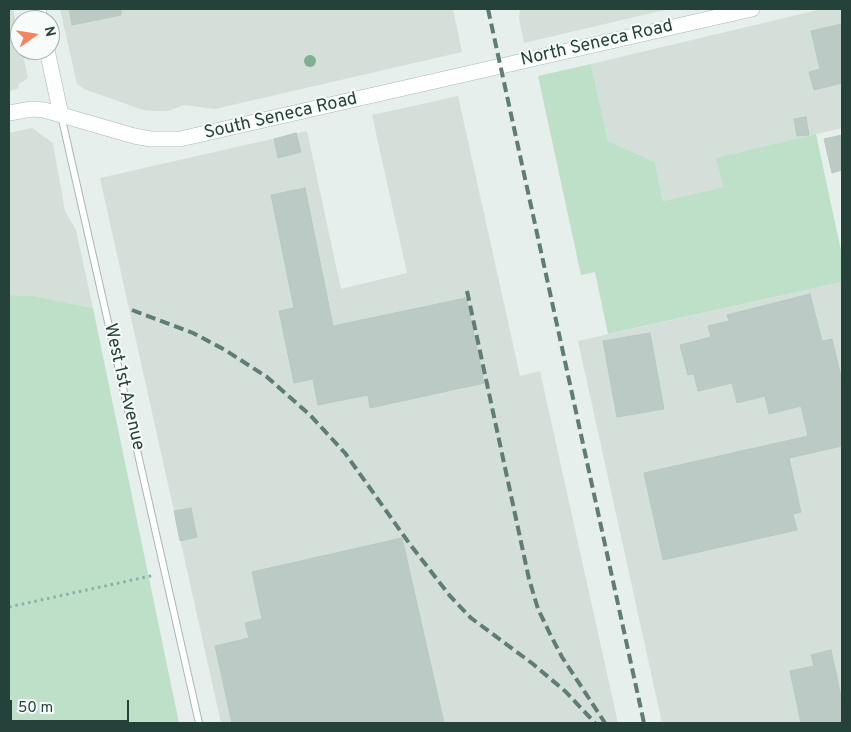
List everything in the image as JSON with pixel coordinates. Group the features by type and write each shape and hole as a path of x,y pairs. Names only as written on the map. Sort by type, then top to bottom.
{"main road":[{"name":"North Seneca Road","path":"500,66 752,9"},
{"name":"West 1st Avenue","path":"49,60 61,115"},
{"name":"South Seneca Road","path":"9,113 32,109 61,115 134,136 151,139 180,139 500,66"}],"lane":[{"name":"West 1st Avenue","path":"61,115 199,723"}],"path":[{"path":"9,607 165,573"}],"shaded area":[{"path":"9,9 13,9 10,10 10,60 24,60 28,78 19,84 18,89 9,91"},
{"path":"60,9 453,9 462,52 215,109 184,105 168,111 143,110 84,89 77,84"},
{"path":"520,9 669,9 524,43 519,19"},
{"path":"822,9 842,9 842,128 717,158 723,187 663,201 655,162 608,141 591,64"},
{"path":"458,96 520,376 540,371 618,723 221,723 100,178 307,131 341,289 407,273 372,115"},
{"path":"32,128 53,143 65,211 76,230 93,308 34,296 9,295 9,133"},
{"path":"842,282 842,723 662,723 578,341"}],"green space":[{"path":"591,64 608,141 655,162 663,201 723,187 716,158 816,134 842,255 842,282 608,334 595,272 581,275 538,76"},
{"path":"9,295 34,296 93,308 179,723 9,723"}],"building":[{"path":"69,9 121,9 121,15 72,25"},
{"path":"842,24 842,83 814,90 809,72 820,69 811,31"},
{"path":"806,117 809,135 797,136 794,119"},
{"path":"296,133 301,152 278,158 274,139"},
{"path":"842,135 842,170 832,173 824,139"},
{"path":"305,188 333,326 466,298 484,383 370,408 368,395 318,405 313,379 294,383 279,311 294,308 271,195"},
{"path":"810,294 822,341 832,339 842,381 842,446 789,458 801,512 793,514 797,530 663,560 644,473 808,436 801,406 769,414 765,396 737,403 732,383 698,391 694,374 688,375 680,345 711,337 708,326 729,321 727,315"},
{"path":"650,333 664,409 617,417 603,341"},
{"path":"191,508 197,537 180,541 174,511"},
{"path":"402,538 444,723 232,723 215,646 249,638 245,623 262,619 252,572"},
{"path":"831,650 842,701 842,723 801,723 790,671 814,666 811,655"}],"railway":[{"path":"488,9 644,723"},
{"path":"467,291 529,579 538,609 562,657 605,723"},
{"path":"132,310 193,333 225,350 267,377 310,415 345,453 409,543 450,596 471,618 533,664 566,692 595,723"}]}
